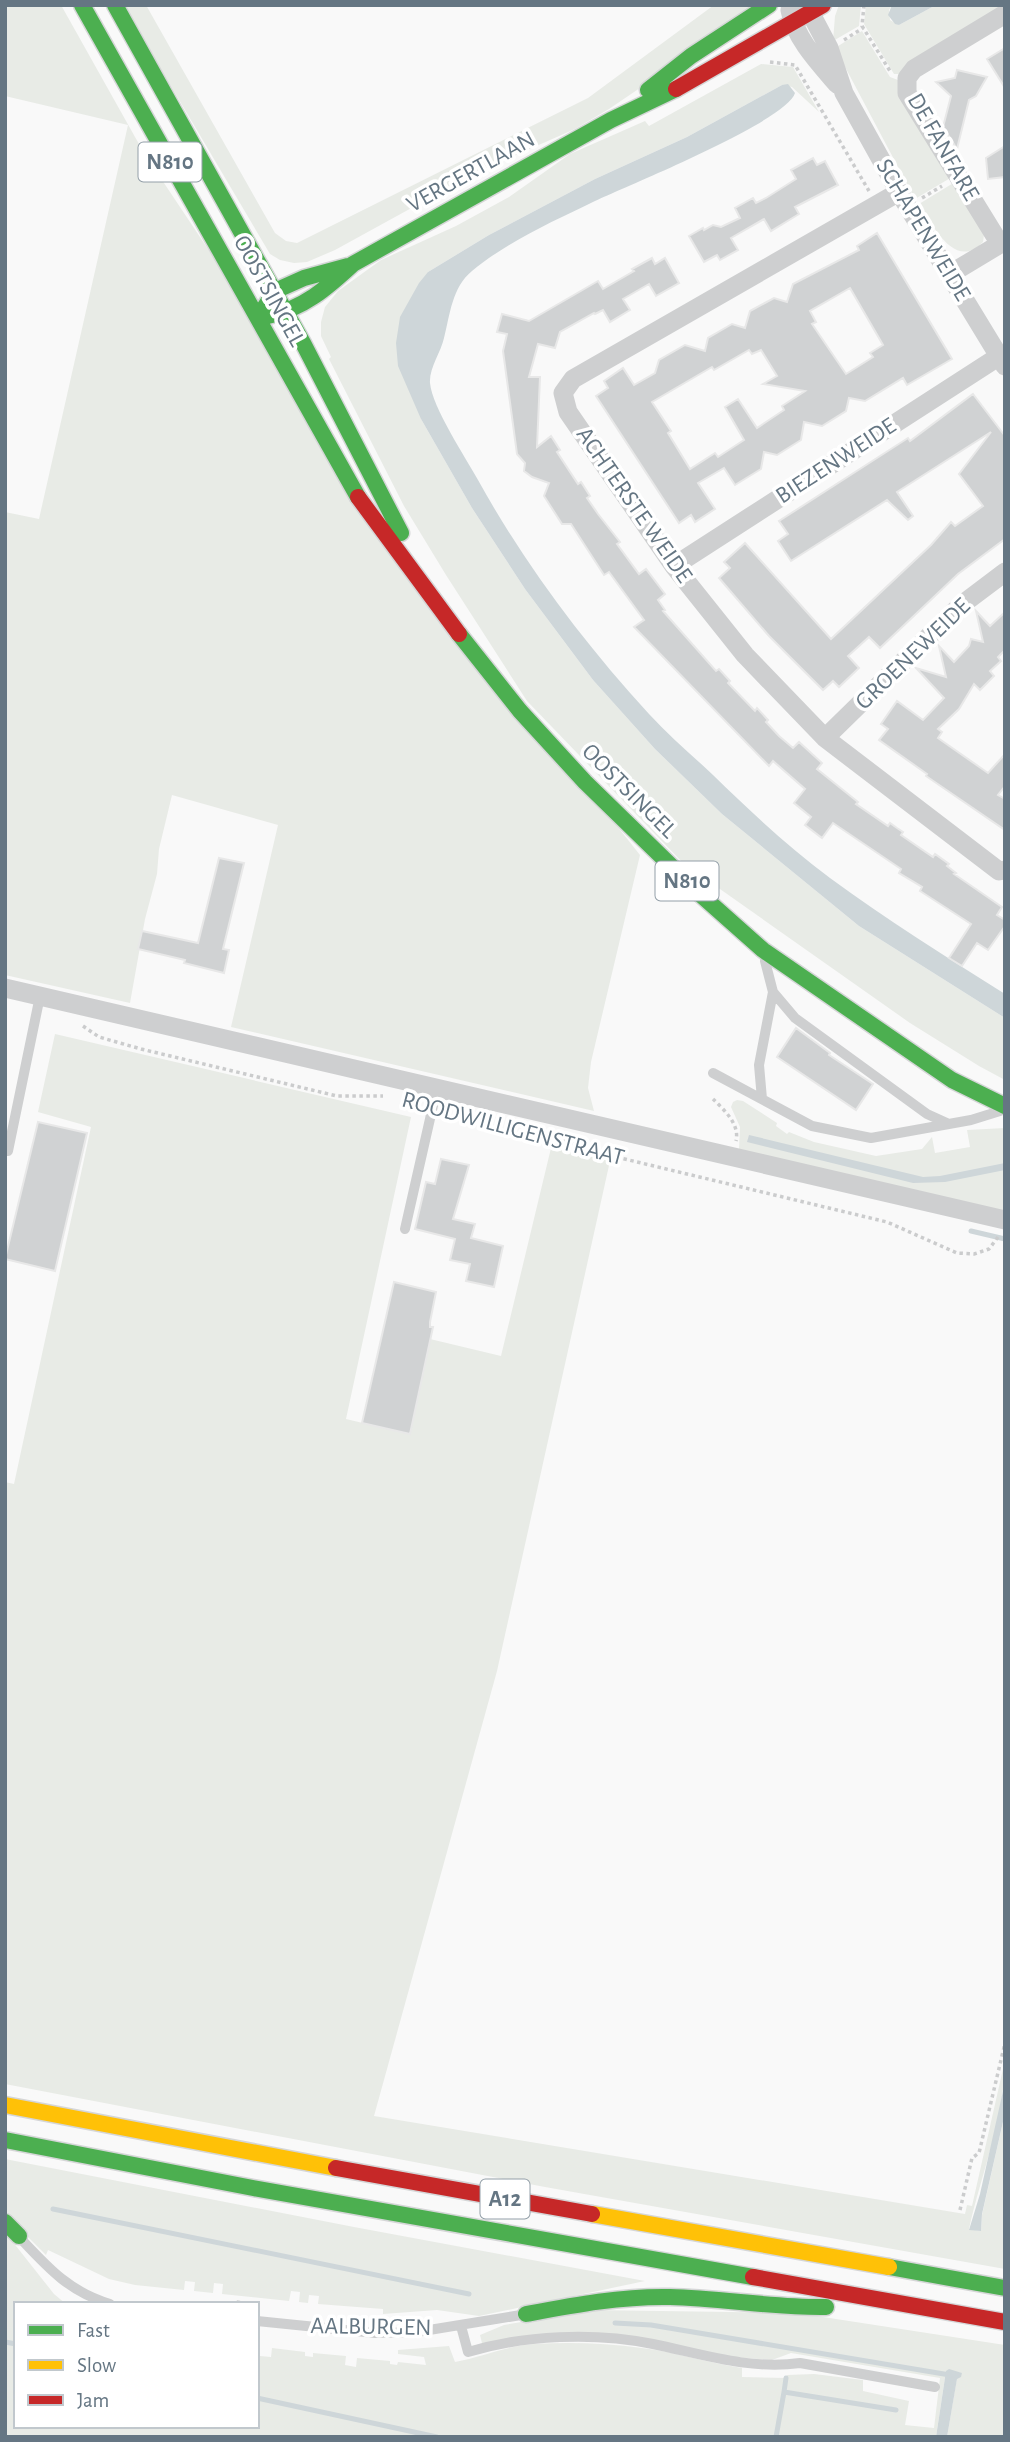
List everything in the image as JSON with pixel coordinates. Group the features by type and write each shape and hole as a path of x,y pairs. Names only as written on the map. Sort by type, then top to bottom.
{"main road":[{"name":"OOSTSINGEL","path":"82,5 363,506 520,711 585,782 701,895 763,950 953,1080 1005,1108"},
{"name":"OOSTSINGEL","path":"115,5 287,313 428,590"},
{"name":"VERGERTLAAN","path":"611,120 691,55 769,5"},
{"name":"VERGERTLAAN","path":"258,318 287,313 319,295 353,264 611,120 683,85 803,10"},
{"name":"VERGERTLAAN","path":"275,291 304,278 353,264"},
{"path":"258,318 275,291"},
{"name":"A12","path":"5,2105 293,2160 1005,2288"},
{"name":"A12","path":"5,2140 253,2188 1005,2322"},
{"path":"5,2222 19,2236"},
{"name":"A12","path":"526,2314 614,2299 649,2297 696,2298 799,2308 902,2305"}],"street":[{"name":"SCHAPENWEIDE","path":"803,10 814,57 844,93 1001,361"},
{"name":"DE FANFARE","path":"1003,242 907,93 906,78 914,69 1005,15"},
{"name":"ACHTERSTE WEIDE","path":"904,199 877,205 573,379 563,393 568,412 674,566 745,655 825,738 999,871 1005,870"},
{"path":"950,274 1003,242"},
{"name":"BIEZENWEIDE","path":"674,566 1001,361"},
{"name":"GROENEWEIDE","path":"825,738 960,606 1005,572"},
{"name":"ROODWILLIGENSTRAAT","path":"5,988 1004,1220"}],"lane":[{"path":"762,1099 760,1065 773,992 763,950"},
{"path":"773,992 795,1018 927,1114 949,1124"},
{"path":"8,1151 40,996"},
{"path":"713,1073 812,1126 872,1138 949,1124 1005,1108"},
{"path":"405,1229 437,1088"},
{"path":"19,2236 54,2275 86,2295 105,2302"},
{"name":"AALBURGEN","path":"259,2321 375,2333 417,2332 526,2314"},
{"path":"461,2326 468,2352 486,2346 542,2339 622,2340 730,2362 778,2366 800,2363 935,2387"}],"path":[{"path":"864,5 863,28 892,76 906,78"},
{"path":"762,61 795,65 877,205"},
{"path":"904,199 958,176"},
{"name":"ROODWILLIGENSTRAAT","path":"82,1026 99,1037 141,1049 337,1096 389,1096"},
{"name":"ROODWILLIGENSTRAAT","path":"557,1137 608,1156 887,1222 957,1252 974,1254 989,1249 1000,1234 1004,1220"},
{"path":"960,2210 972,2158 979,2152 1005,2043"}],"shaded area":[{"path":"5,5 61,5 144,153 236,291 343,481 640,855 591,1062 588,1088 594,1111 231,1027 278,825 172,795 130,1003 5,975 5,512 39,519 128,125 5,96"},
{"path":"123,5 146,5 275,233 286,241 297,243 588,98 714,5 762,5 609,109 575,129 477,172 335,250 307,262 294,263 280,260 270,254"},
{"path":"839,5 861,5 859,26 833,41 835,16"},
{"path":"866,5 892,5 889,10 890,20 899,25 936,5 1004,5 905,66 899,74 894,74 864,24"},
{"path":"892,5 936,5 899,25 888,15"},
{"path":"862,31 890,77 898,80 952,177 915,199 835,48"},
{"path":"761,64 793,67 819,112 792,87 782,85 687,137 595,179 489,235 428,272 421,419 472,508 525,589 593,680 655,749 722,814 859,926 1005,1018 1005,1080 910,1023 683,863 527,701 404,506 329,359 331,357 321,336 325,307 338,291 381,260 456,226 509,197 570,154 645,121 649,126"},
{"path":"788,84 795,93 786,105 765,119 705,152 532,232 472,271 460,285 453,302 431,372 432,393 458,446 515,542 579,631 649,714 755,815 814,866 894,923 1005,994 1005,1018 859,926 722,814 655,749 593,680 525,589 472,508 421,419 398,366 396,343 400,317 428,272 489,235 595,179 687,137"},
{"path":"955,182 984,235 983,242 973,250 963,252 945,242 919,204"},
{"path":"55,1034 411,1117 346,1419 409,1434 430,1339 501,1356 551,1148 610,1161 497,1671 374,2116 965,2214 967,2205 972,2206 1005,2060 997,2124 969,2229 981,2231 982,2215 1005,2113 1005,2269 545,2187 5,2084 5,1482 14,1484 91,1127 38,1112"},
{"path":"737,1100 743,1101 777,1123 776,1126 787,1134 789,1132 814,1142 876,1156 922,1149 932,1137 935,1153 970,1147 967,1130 1005,1128 1005,1215 739,1150 740,1127 731,1107"},
{"path":"749,1135 923,1177 1005,1163 1005,1170 945,1182 913,1183 747,1142"},
{"path":"1005,2082 1005,2113 982,2214 981,2231 969,2230 980,2194"},
{"path":"5,2159 645,2281 479,2316 437,2310 383,2314 383,2309 318,2304 319,2296 309,2295 308,2303 299,2302 300,2292 291,2291 289,2301 222,2294 223,2284 214,2283 213,2293 194,2291 195,2282 185,2281 184,2290 135,2285 109,2279 48,2250 46,2255 5,2214"},
{"path":"5,2232 54,2294 64,2302 14,2302 14,2428 259,2428 259,2347 260,2356 271,2357 272,2348 305,2352 305,2356 313,2357 313,2353 346,2356 345,2365 356,2367 357,2358 390,2361 390,2364 397,2365 398,2362 426,2365 424,2357 398,2354 398,2350 449,2346 455,2362 524,2345 574,2343 667,2352 742,2368 742,2377 786,2378 787,2375 814,2374 863,2380 863,2391 909,2401 905,2425 934,2428 940,2378 791,2353 772,2360 730,2357 648,2339 482,2343 480,2335 504,2325 593,2310 797,2313 1005,2345 1005,2437 947,2437 957,2378 962,2373 946,2371 936,2437 5,2437"},
{"path":"949,2369 962,2373 957,2379 947,2437 936,2437 946,2371"}],"building":[{"path":"1005,48 1005,88 987,59"},
{"path":"957,70 987,77 976,96 969,100 957,149 943,127 951,96 936,82 955,78"},
{"path":"1005,146 1005,177 988,179 986,158"},
{"path":"813,158 817,165 825,161 838,185 795,207 799,214 771,231 764,219 731,238 738,250 720,260 717,255 704,262 689,236 703,228 704,230 713,225 721,227 740,218 735,208 753,198 756,203 796,179 791,170"},
{"path":"877,233 952,359 907,385 903,378 865,401 849,398 846,411 822,426 804,422 801,440 777,455 764,452 761,469 735,485 724,468 698,483 715,509 695,522 691,515 679,523 596,396 608,388 604,381 623,368 634,385 655,373 659,360 685,345 705,351 708,338 732,324 745,328 750,311 774,298 787,302 793,284 859,250 857,246","holes":["850,288 883,345 870,353 873,357 846,374 812,324 816,322 810,311","749,350 752,354 761,350 777,376 763,384 805,391 782,406 784,410 757,428 738,399 725,407 744,440 718,457 715,453 690,469 668,433 671,431 652,402 712,367 714,370"]},
{"path":"652,258 655,264 665,258 679,283 656,296 649,284 623,299 630,310 610,322 603,310 560,332 555,348 538,344 529,377 540,377 537,447 551,436 560,450 557,452 578,484 581,482 590,496 587,498 620,542 617,544 639,574 646,569 665,594 658,600 665,610 663,611 716,671 719,669 730,681 728,683 755,711 757,708 779,736 793,748 799,742 822,763 817,769 858,802 856,804 888,826 890,823 903,832 901,835 933,857 935,854 949,864 947,866 956,873 954,874 1002,907 997,915 1005,920 1005,926 988,950 977,943 962,966 949,958 971,924 920,891 922,887 899,873 901,869 833,823 822,838 805,825 811,817 794,803 805,789 773,761 769,766 634,627 644,620 609,572 604,575 571,524 562,524 544,496 549,483 524,471 525,463 517,454 503,351 507,334 497,332 502,314 529,321 598,281 603,289"},
{"path":"973,394 1005,436 1005,539 958,574 880,648 869,637 848,656 859,668 839,687 833,681 823,690 769,636 719,578 730,568 724,562 745,543 831,639 931,545 951,522 955,526 983,506 959,474 991,432 897,492 913,516 908,520 887,500 791,561 778,541 788,534 779,521 908,438 910,441"},
{"path":"976,611 990,626 1005,612 1005,650 998,657 1001,661 990,671 994,676 980,690 974,684 959,709 938,729 942,732 938,738 988,773 1005,754 1005,786 998,795 1005,799 1005,830 879,740 888,729 881,724 897,701 923,720 944,698 916,668 946,677 939,646 954,662 969,646 971,639 983,642"},
{"path":"219,858 244,863 223,949 229,950 224,973 138,949 142,931 198,943"},
{"path":"796,1028 830,1053 829,1055 873,1084 856,1110 777,1057"},
{"path":"38,1122 87,1133 55,1271 5,1259"},
{"path":"441,1159 469,1165 453,1219 475,1224 471,1238 503,1246 494,1287 466,1281 470,1264 450,1260 455,1239 415,1229 426,1182 435,1184"},
{"path":"394,1282 436,1292 430,1322 430,1327 433,1327 410,1434 362,1423"}],"waterway":[{"path":"971,1231 1005,1239"},
{"path":"53,2209 469,2294"},
{"path":"615,2323 651,2325 950,2375"},
{"path":"5,2342 14,2344"},
{"path":"786,2378 784,2392 896,2410"},
{"path":"776,2437 784,2392"},
{"path":"259,2398 437,2437"}],"traffic: fast":[{"path":"82,5 358,497"},
{"path":"115,5 303,343 401,533"},
{"path":"648,90 691,56 769,5"},
{"path":"268,316 303,303 353,264 611,120 676,89"},
{"path":"264,308 275,291 304,278 348,266"},
{"path":"459,634 520,711 585,782 701,895 763,950 952,1080 1005,1106"},
{"path":"5,2140 253,2188 753,2277"},
{"path":"5,2222 19,2236"},
{"path":"889,2267 1005,2288"},
{"path":"526,2314 598,2302 652,2297 826,2307"}],"traffic: slow":[{"path":"5,2105 336,2168"},
{"path":"592,2214 889,2267"}],"traffic: jam":[{"path":"676,89 823,5"},
{"path":"358,497 459,634"},
{"path":"336,2168 592,2214"},
{"path":"753,2277 1005,2322"}]}
